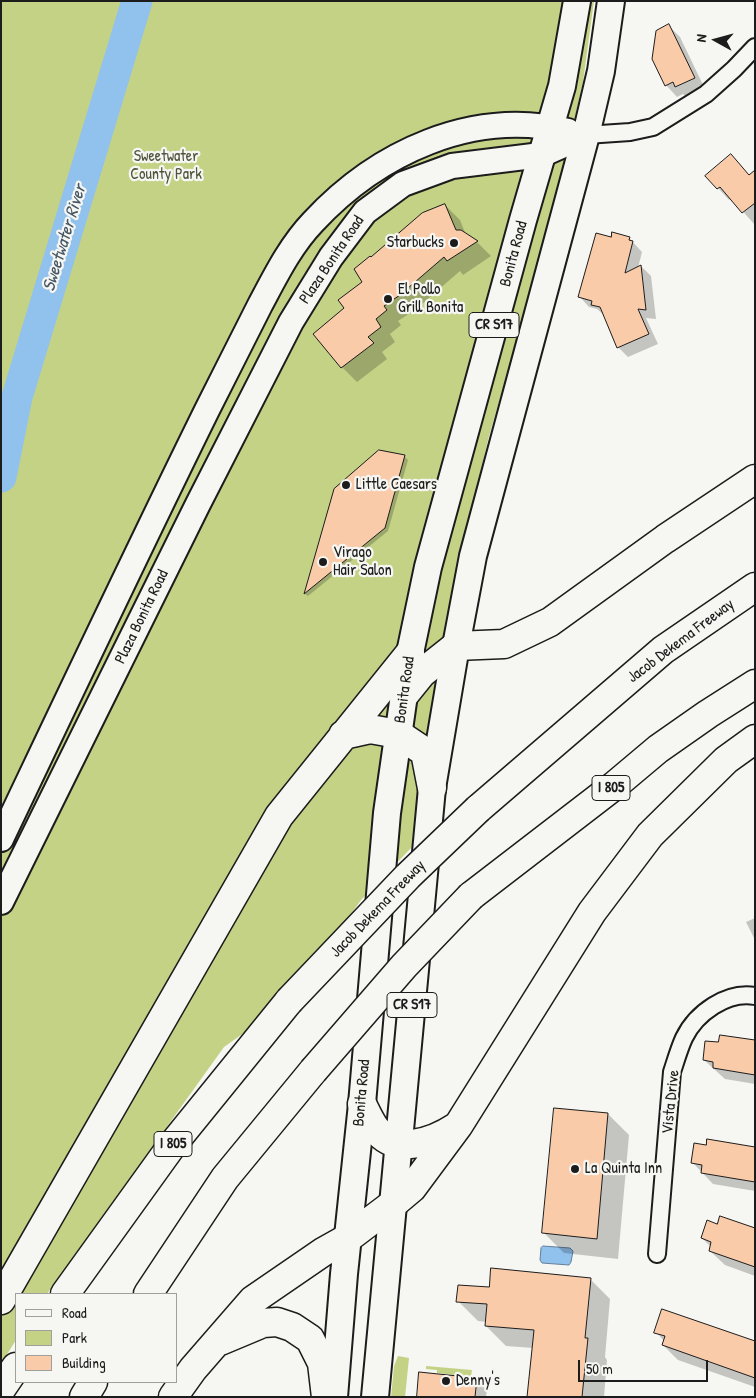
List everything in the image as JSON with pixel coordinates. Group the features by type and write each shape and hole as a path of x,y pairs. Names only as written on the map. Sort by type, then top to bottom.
{"highway":[{"path":"405,694 422,673 456,646 504,644 550,622 665,539 755,479"},
{"name":"Jacob Dekema Freeway","path":"66,1293 173,1144 289,1001 408,876 478,809 663,650 753,587"},
{"path":"1,1300 279,816 410,653"},
{"name":"I 805","path":"149,1293 225,1178 404,966 471,896 614,786 658,749 755,684"},
{"path":"343,735 370,729 398,734 425,752 432,788"},
{"path":"174,1397 193,1369 253,1300 323,1252 348,1238 412,1188 458,1126 592,912 650,835 726,760 755,739"},
{"path":"362,1104 376,1129 387,1139 399,1144 415,1144 427,1141 440,1137 458,1126"},
{"path":"214,1344 263,1323 277,1322 292,1327 310,1339 322,1363 326,1397"},
{"path":"1,1390 15,1368"},
{"path":"84,1397 92,1383"}],"main road":[{"name":"Bonita Road","path":"334,1397 387,814 410,653 430,558 562,86 577,1"},
{"name":"CR S17","path":"375,1397 432,788 456,646 473,556 602,71 611,1"},
{"name":"Plaza Bonita Road","path":"1,839 168,489 240,344 280,267 311,224 348,188 402,153 450,134 492,125 550,126 586,135"},
{"name":"Plaza Bonita Road","path":"1,902 198,504 291,322 331,257 365,212 403,184 452,166 541,156 586,135"}],"street":[{"path":"586,135 630,132 653,127 706,94 755,47"},
{"name":"Vista Drive","path":"657,1254 672,1072 678,1053 685,1036 695,1022 707,1011 725,999 738,995 755,996"}],"green space":[{"name":"Sweetwater County Park","path":"1,1 594,1 583,82 572,130 526,309 489,436 454,585 427,734 412,847 361,900 289,1001 224,1047 48,1293 15,1293 15,1342 1,1364"},
{"path":"398,1356 409,1358 405,1397 391,1397 394,1366"},
{"path":"426,1366 472,1370 471,1377 437,1373 437,1370 426,1369"}],"water":[{"path":"543,1246 570,1248 573,1251 571,1262 569,1265 542,1263 540,1260 541,1248"}],"building":[{"path":"669,24 695,78 675,87 673,82 665,86 652,59 656,31"},
{"path":"731,154 749,175 755,170 755,203 742,213 720,187 717,189 705,176"},
{"path":"445,204 456,230 461,230 478,241 447,261 444,257 400,295 384,306 387,310 376,319 381,327 368,337 374,343 341,368 313,334 344,308 338,300 362,282 354,269 371,257 422,213"},
{"path":"612,232 630,237 629,240 633,241 625,273 641,265 646,310 638,309 649,334 617,348 600,307 591,305 592,301 578,297 596,233 611,237"},
{"path":"379,450 405,455 385,528 304,594 334,489"},
{"path":"720,1035 755,1040 755,1075 713,1068 713,1062 703,1060 705,1041 718,1042"},
{"name":"La Quinta Inn","path":"554,1108 608,1113 597,1239 542,1233"},
{"path":"707,1139 755,1147 755,1182 701,1173 702,1165 691,1163 694,1143 706,1145"},
{"path":"720,1216 755,1228 755,1267 709,1251 711,1242 701,1238 707,1220 717,1224"},
{"path":"491,1268 591,1278 585,1338 588,1338 582,1397 527,1397 534,1330 485,1326 487,1304 456,1302 458,1285 489,1287"},
{"path":"662,1309 755,1341 755,1378 662,1345 665,1336 654,1333"},
{"name":"Denny's","path":"419,1372 477,1378 475,1397 417,1397"}],"waterway":[{"name":"Sweetwater River","path":"1,477 17,397 137,1"}],"place":[{"name":"Starbucks","path":"454,243"},
{"name":"El Pollo Grill Bonita","path":"388,299"},
{"name":"Little Caesars","path":"346,485"},
{"name":"Virago Hair Salon","path":"323,562"},
{"name":"La Quinta Inn","path":"575,1169"},
{"name":"Denny's","path":"446,1381"}]}
